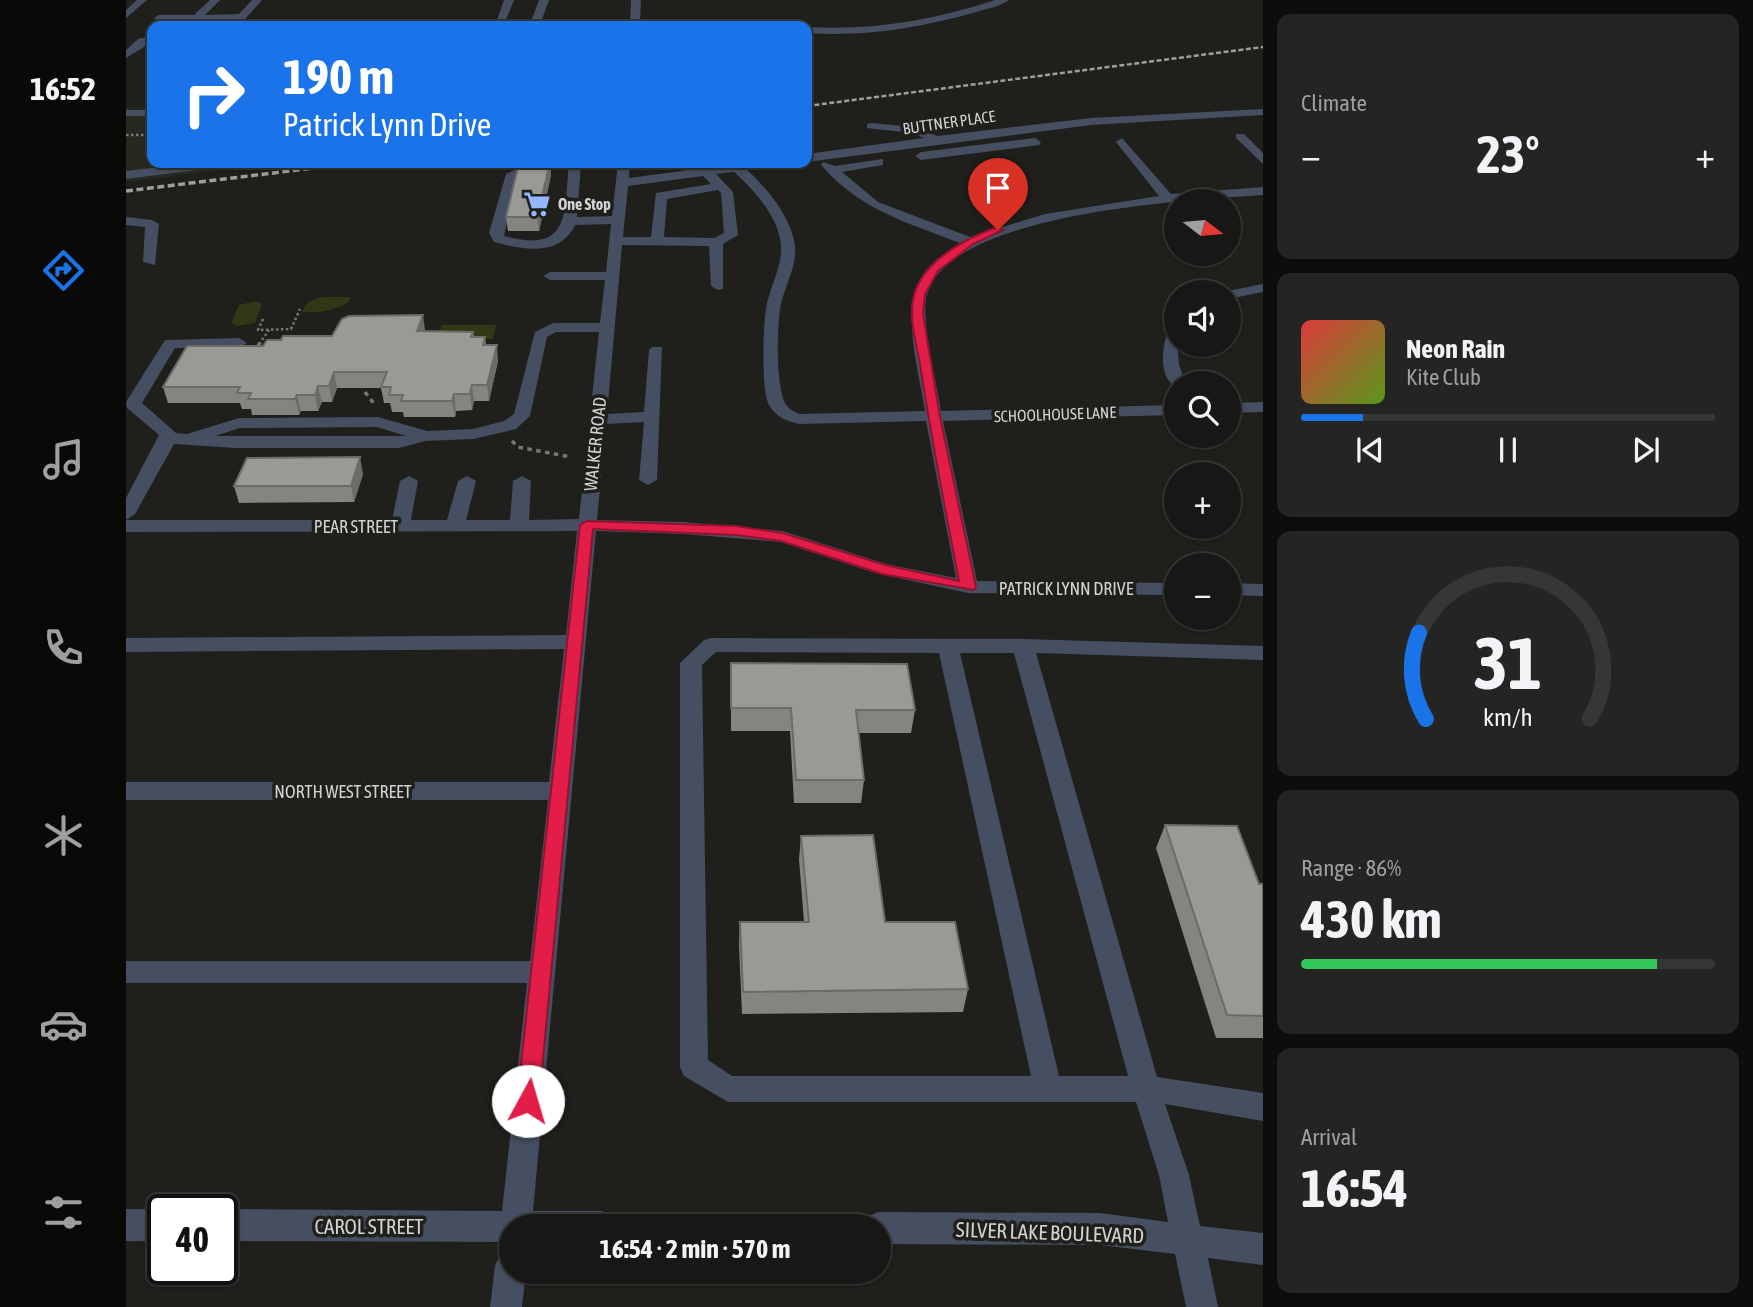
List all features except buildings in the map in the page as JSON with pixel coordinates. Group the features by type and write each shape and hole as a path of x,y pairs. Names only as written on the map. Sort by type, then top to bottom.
{"street":[{"path":"126,15 142,0"},
{"path":"197,18 215,0"},
{"path":"238,21 257,0"},
{"path":"501,21 509,0"},
{"path":"538,21 544,0"},
{"path":"635,21 636,0"},
{"path":"812,30 841,33 883,30 1004,0"},
{"path":"159,18 242,17"},
{"path":"126,55 147,40"},
{"name":"BUTTNER PLACE","path":"812,157 1095,120 1187,112 1261,111"},
{"path":"126,113 147,113"},
{"path":"858,115 893,146"},
{"path":"871,126 914,130 937,140"},
{"path":"1240,136 1263,160"},
{"path":"912,158 1035,142"},
{"path":"1122,142 1164,193"},
{"path":"812,157 832,170 873,205 970,242"},
{"path":"832,170 898,159"},
{"path":"126,175 182,168"},
{"path":"527,168 510,177 496,233 499,239 512,243 548,243 561,237 570,221 575,168"},
{"path":"623,173 688,168"},
{"path":"570,221 657,241 716,242 731,235 727,192 702,168"},
{"name":"SCHOOLHOUSE LANE","path":"737,168 755,184 779,218 788,245 771,328 776,403 780,410 799,419 1164,410"},
{"name":"WALKER ROAD","path":"517,1214 623,173"},
{"path":"657,241 661,197 720,186"},
{"path":"1241,193 1263,191"},
{"path":"968,587 934,417 918,314 920,294 934,269 970,242 1045,218 1164,199"},
{"path":"126,221 152,224 150,262"},
{"path":"716,242 718,286"},
{"path":"550,276 612,276"},
{"path":"1241,292 1263,288"},
{"path":"168,438 235,443 399,443 426,436 473,434 517,421 522,416 540,335 553,328 607,327"},
{"path":"126,514 168,438 169,434 133,404 170,343 239,343"},
{"path":"648,480 657,350"},
{"path":"1241,408 1263,407"},
{"path":"598,419 652,417"},
{"path":"400,526 409,481"},
{"path":"455,525 467,481"},
{"path":"519,525 522,481"},
{"name":"PATRICK LYNN DRIVE","path":"587,525 736,531 783,537 882,569 968,587 1164,589"},
{"name":"PEAR STREET","path":"126,526 587,525"},
{"path":"1241,589 1263,590"},
{"path":"126,645 575,642"},
{"path":"1263,653 1023,646 711,645 691,663 694,1067 728,1089 1146,1089 1197,1094 1263,1107"},
{"path":"948,646 1048,1089"},
{"path":"1023,646 1146,1089 1174,1175 1202,1307"},
{"name":"NORTH WEST STREET","path":"126,791 559,791"},
{"path":"126,972 541,972"},
{"path":"126,1224 147,1225"},
{"name":"CAROL STREET","path":"238,1225 499,1227"},
{"name":"SILVER LAKE BOULEVARD","path":"891,1228 1100,1229 1263,1249"},
{"path":"506,1307 509,1284"}],"path":[{"path":"126,135 147,135"},
{"path":"263,319 258,330 291,329 300,309"},
{"path":"505,435 518,447 571,457"}],"shaded area":[{"path":"126,107 147,108 147,168 242,168 126,182"}],"green space":[{"path":"350,297 349,302 332,309 302,312 310,301 316,299"},
{"path":"256,301 262,304 255,323 237,326 231,323 239,305"},
{"path":"442,325 496,325 493,339 470,339 435,346"}],"railway":[{"path":"812,105 1263,47"},
{"path":"126,191 314,168"}],"place":[{"name":"One Stop","path":"537,204"}],"route":[{"path":"528,1101 587,525 736,531 783,537 882,569 968,587 934,417 918,314 920,294 934,269 970,242 998,230"}]}
